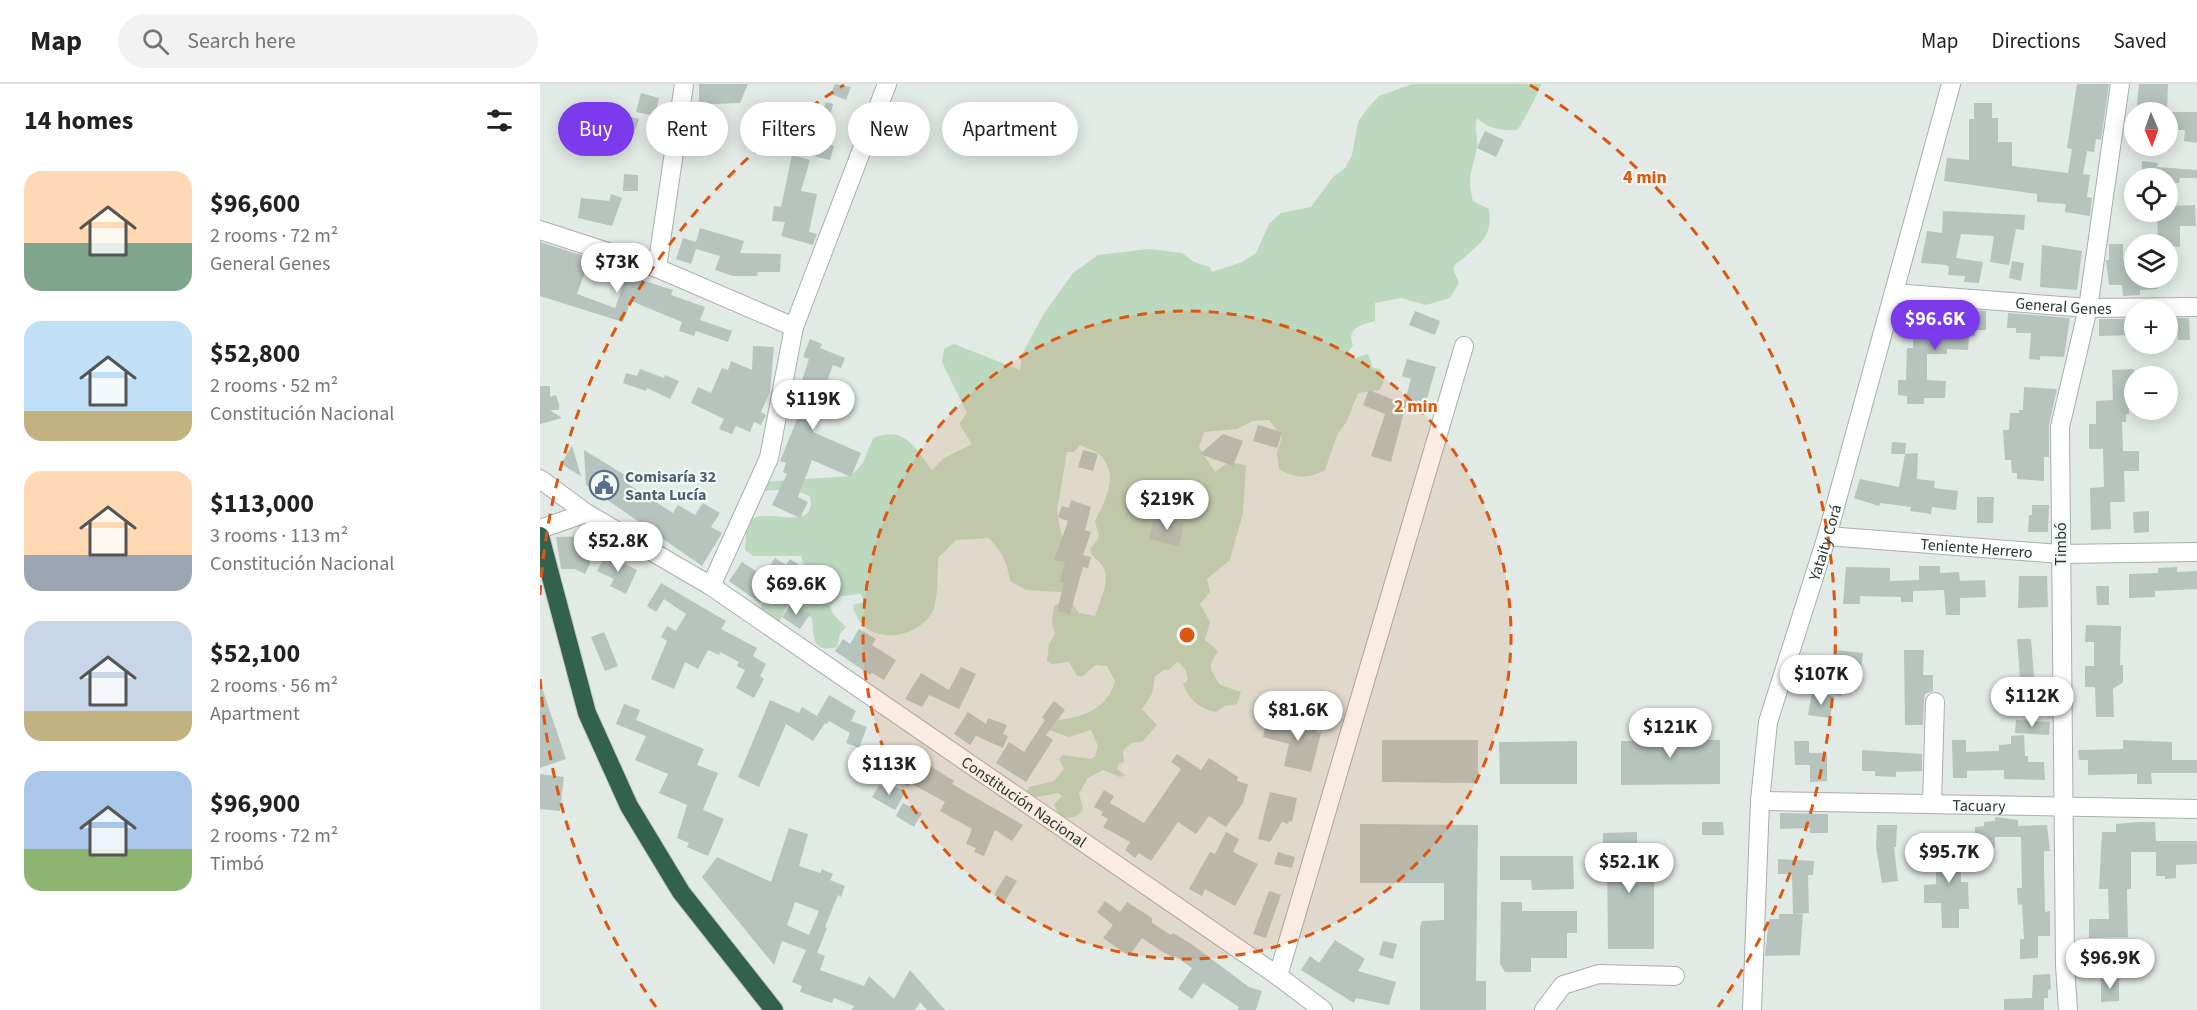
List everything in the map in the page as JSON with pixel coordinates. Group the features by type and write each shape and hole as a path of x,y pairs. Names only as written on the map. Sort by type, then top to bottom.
{"highway":[{"path":"540,536 587,713 629,806 681,892 774,1010"}],"street":[{"path":"657,268 684,84"},
{"path":"711,586 769,458 794,327 887,84"},
{"name":"Yataity Corá","path":"1752,1010 1760,801 1768,722 1827,536 1952,84"},
{"name":"Timbó","path":"2068,1010 2065,965 2060,427 2088,308 2120,84"},
{"path":"540,230 657,268 794,327"},
{"name":"General Genes","path":"1894,293 2088,308 2197,307"},
{"path":"1278,976 1464,346"},
{"name":"Constitución Nacional","path":"540,479 586,513 711,586 1278,976 1323,1010"},
{"path":"540,528 586,513"},
{"name":"Teniente Herrero","path":"1827,536 2060,555 2197,552"},
{"path":"1932,804 1935,702"},
{"name":"Tacuary","path":"1760,801 2197,808"},
{"path":"1544,1010 1563,985 1599,974 1675,976"}],"green space":[{"path":"1412,84 1541,84 1517,130 1495,128 1477,118 1477,147 1470,185 1473,201 1489,209 1489,225 1482,241 1454,266 1453,269 1459,283 1450,298 1426,305 1401,298 1375,303 1375,321 1353,331 1351,339 1353,345 1348,352 1353,359 1368,354 1373,368 1380,369 1383,382 1379,390 1358,393 1346,423 1338,433 1325,470 1302,477 1279,469 1277,453 1282,437 1269,420 1253,421 1237,429 1204,432 1199,447 1215,472 1229,462 1246,465 1243,513 1230,560 1207,579 1210,592 1200,604 1210,622 1205,640 1218,651 1211,665 1212,672 1220,685 1241,692 1237,704 1225,706 1216,712 1200,706 1185,690 1183,684 1188,680 1187,674 1177,662 1169,670 1164,670 1155,676 1152,694 1142,709 1157,725 1142,742 1131,743 1123,751 1124,762 1119,764 1117,769 1125,775 1120,777 1103,770 1088,778 1079,793 1083,809 1071,818 1062,816 1056,809 1054,804 1062,796 1058,793 1036,797 1026,792 1029,787 1054,781 1064,769 1059,759 1063,755 1091,759 1095,757 1098,746 1091,730 1069,737 1046,729 1049,721 1079,716 1098,707 1111,692 1115,681 1107,666 1095,665 1083,676 1077,676 1069,662 1052,664 1047,661 1049,644 1055,634 1052,622 1054,606 1068,598 1079,613 1095,616 1105,584 1105,571 1090,550 1099,537 1095,521 1109,488 1109,471 1100,455 1080,445 1074,452 1067,452 1057,511 1061,533 1071,546 1071,579 1061,592 1026,590 1010,581 1003,558 989,538 956,540 938,558 937,594 934,608 923,623 913,630 888,635 876,633 858,618 853,605 864,602 861,594 841,596 830,606 833,614 846,627 840,634 837,647 822,648 815,641 812,618 792,604 787,606 778,624 760,609 765,597 796,594 819,600 826,588 824,579 805,569 801,556 753,556 745,550 747,522 762,516 801,516 808,513 811,505 810,496 792,489 762,491 762,482 851,476 863,463 873,438 884,435 902,437 908,441 932,470 944,458 972,444 959,424 967,413 942,362 944,349 954,344 1020,370 1022,354 1045,312 1073,273 1098,255 1149,249 1182,253 1194,262 1210,267 1212,272 1242,262 1256,253 1269,224 1281,213 1311,207 1333,177 1345,168 1352,155 1358,122 1379,96"}],"building":[{"path":"699,84 748,84 740,103 699,102"},
{"path":"835,84 851,87 846,100 831,94"},
{"path":"2077,84 2109,84 2101,140 2096,139 2094,152 2087,151 2083,174 2090,175 2087,197 2092,198 2090,216 2065,212 2066,204 2037,202 2037,194 1944,181 1947,158 1969,160 1969,119 1974,119 1974,103 1992,103 1992,118 1998,118 1998,142 2012,142 2012,166 2068,173 2072,149 2067,148"},
{"path":"2139,84 2168,84 2167,102 2137,102"},
{"path":"641,93 659,98 658,102 646,102 646,114 636,112"},
{"path":"2178,112 2197,112 2197,143 2184,141 2185,130 2178,130"},
{"path":"634,118 639,119 634,134"},
{"path":"1485,131 1504,140 1496,157 1477,148"},
{"path":"792,156 810,160 801,191 817,194 809,232 817,234 813,245 781,236 785,222 772,221 774,206 781,207"},
{"path":"812,156 831,156 830,160"},
{"path":"2142,161 2158,163 2157,167 2170,168 2142,168"},
{"path":"2178,169 2197,170 2197,178 2180,178 2179,183"},
{"path":"624,174 638,175 638,191 623,191"},
{"path":"611,194 622,198 612,226 578,218 581,198 609,201"},
{"path":"2195,205 2196,226 2180,226 2180,247 2178,247 2178,234 2158,234 2157,222 2178,222 2178,206"},
{"path":"1943,211 2025,215 2024,230 2016,229 2009,265 1990,262 1994,236 1961,234 1956,258 1983,262 1979,283 1964,282 1965,276 1948,275 1949,267 1946,265 1921,263 1927,231 1942,233"},
{"path":"700,228 744,241 740,253 781,254 780,272 758,272 757,276 733,276 715,270 720,256 696,249 691,264 676,259 683,238 696,242"},
{"path":"540,242 590,258 577,294 615,308 628,272 639,276 638,279 673,290 671,295 705,307 700,320 732,331 728,342 696,331 694,336 679,331 682,322 631,301 623,322 540,296"},
{"path":"2109,244 2123,244 2124,288 2158,289 2140,290 2140,295 2123,296 2122,285 2109,285 2106,260 2109,260"},
{"path":"2042,245 2082,251 2077,290 2040,287"},
{"path":"2012,261 2024,263 2021,281 2009,278"},
{"path":"1968,310 1986,311 1986,330 1975,330 1975,336 1969,336 1968,350 1947,349 1947,354 1927,354 1927,380 1946,381 1945,398 1924,398 1924,404 1907,404 1907,396 1898,395 1898,380 1906,380 1907,348 1913,348 1913,315 1968,318"},
{"path":"1415,311 1440,321 1435,335 1409,325"},
{"path":"2008,313 2070,318 2064,357 2040,356 2040,360 2029,359 2031,333 2016,333 2016,328 2007,328"},
{"path":"2178,318 2189,318 2190,340 2178,340"},
{"path":"2099,319 2124,319 2124,335 2099,336"},
{"path":"810,339 822,344 820,348 845,358 841,368 833,365 826,384 843,391 836,408 824,403 813,432 861,453 851,477 812,460 798,497 808,502 800,518 772,505 787,474 783,472 786,463 780,461 798,417 791,414 809,359 803,357"},
{"path":"753,346 774,347 770,392 761,412 766,415 761,425 754,422 750,432 736,426 732,434 719,429 724,419 691,403 698,387 711,393 722,368 728,370 731,361 752,370"},
{"path":"1407,359 1436,367 1424,409 1406,404 1391,462 1371,456 1385,414 1363,405 1369,390 1404,404 1411,379 1402,376"},
{"path":"640,369 679,381 670,399 647,388 646,391 623,383 626,373 637,376"},
{"path":"2124,369 2124,420 2126,422 2122,422 2123,451 2139,451 2139,471 2124,471 2125,502 2110,502 2111,529 2091,530 2090,488 2104,487 2103,449 2089,449 2089,424 2096,424 2096,401 2113,400 2112,370"},
{"path":"540,386 550,386 550,397 556,395 559,410 550,410 562,418 540,424"},
{"path":"2024,387 2057,389 2049,425 2049,457 2044,457 2044,481 2017,479 2017,473 2012,473 2011,460 2005,460 2003,430 2009,430 2010,413 2019,413 2019,410 2023,410"},
{"path":"1258,425 1282,432 1277,448 1253,441"},
{"path":"1223,434 1243,441 1233,466 1200,454"},
{"path":"1892,442 1906,443 1905,454 1891,454"},
{"path":"572,446 581,476 561,464"},
{"path":"584,450 628,477 625,482 673,513 678,505 695,515 703,503 720,513 711,527 722,533 702,566 586,485"},
{"path":"1083,450 1098,454 1093,471 1078,467"},
{"path":"1918,453 1917,479 1935,481 1934,488 1958,491 1956,510 1932,507 1931,514 1910,511 1911,507 1880,503 1879,506 1854,498 1860,479 1899,487 1905,454"},
{"path":"1977,497 1994,497 1993,523 1977,523"},
{"path":"1071,500 1091,507 1085,530 1091,532 1083,555 1091,557 1088,568 1083,567 1070,614 1057,611 1064,583 1060,582 1065,562 1054,560 1068,521 1058,517 1062,506 1069,508"},
{"path":"2032,505 2049,505 2048,532 2028,532"},
{"path":"2149,511 2149,532 2134,533 2133,512"},
{"path":"1155,516 1184,523 1179,546 1149,539"},
{"path":"589,536 590,564 585,574 575,569 561,569 556,537"},
{"path":"608,555 637,570 626,594 610,586 614,579 597,571 605,556"},
{"path":"775,558 786,565 790,559 807,570 787,602 769,590 760,603 729,581 742,562 763,576"},
{"path":"1919,566 1940,566 1940,573 1959,572 1960,581 1985,580 1986,597 1960,598 1960,615 1946,615 1944,590 1913,591 1913,602 1901,602 1901,597 1860,596 1860,604 1843,604 1846,567 1890,568 1890,581 1919,580"},
{"path":"2177,567 2177,572 2197,571 2197,589 2155,591 2155,597 2129,598 2129,574 2158,573 2158,568"},
{"path":"2019,576 2047,576 2048,607 2018,608"},
{"path":"661,583 726,621 721,629 757,648 753,656 766,664 760,676 764,679 754,698 736,688 745,670 737,666 739,662 720,652 719,655 708,650 698,669 685,662 674,689 651,679 667,641 661,637 667,626 676,631 686,614 664,599 656,612 647,606"},
{"path":"2096,586 2109,586 2109,605 2097,605"},
{"path":"792,602 810,614 800,629 782,617"},
{"path":"2086,625 2121,626 2120,665 2123,665 2123,682 2113,689 2114,717 2096,717 2095,687 2085,687 2085,666 2094,666 2094,642 2085,642"},
{"path":"859,629 876,639 872,645 896,660 884,680 872,673 870,675 835,651 843,639 850,644"},
{"path":"604,632 618,666 605,671 591,637"},
{"path":"2017,639 2031,639 2034,677 2020,677"},
{"path":"1835,650 1863,653 1861,670 1846,668 1841,696 1824,693 1827,677 1832,677"},
{"path":"1904,650 1924,650 1923,675 1933,675 1933,691 1925,694 1923,725 1905,725"},
{"path":"961,667 976,674 959,709 929,695 922,707 905,699 921,673 949,690"},
{"path":"540,688 542,688 566,759 540,768"},
{"path":"1812,693 1834,696 1830,718 1808,715"},
{"path":"829,695 856,711 851,721 867,727 859,748 846,743 850,733 829,721 825,723 813,741 786,724 759,787 738,777 770,700 799,713 802,707 817,716"},
{"path":"1054,701 1065,710 1046,735 1053,740 1026,782 996,763 1009,742 1024,752 1045,720 1042,717"},
{"path":"624,704 640,710 636,720 704,749 697,765 718,773 703,810 724,819 708,856 687,847 689,843 677,838 687,805 659,793 668,774 635,760 646,736 616,724"},
{"path":"968,712 986,724 988,718 1007,725 1003,734 1008,736 1003,748 976,736 970,745 954,734"},
{"path":"1304,712 1320,716 1316,732 1321,733 1311,772 1284,766 1289,744 1263,737 1266,724 1294,730 1295,727 1301,728"},
{"path":"2016,720 2050,722 2049,735 2015,733"},
{"path":"1640,725 1662,725 1662,735 1703,733 1703,740 1720,740 1720,784 1621,785 1621,741 1640,741"},
{"path":"2024,735 2025,756 2028,756 2028,762 2044,762 2045,780 2004,779 2004,770 1967,771 1967,778 1953,778 1952,740 1966,740 1966,752 1999,751 1999,745 2011,744 2011,736"},
{"path":"1382,740 1478,740 1478,783 1382,782"},
{"path":"2123,740 2172,742 2172,760 2197,760 2197,773 2151,773 2152,784 2137,784 2137,774 2088,775 2088,760 2079,760 2078,750 2123,749"},
{"path":"1577,741 1577,784 1500,784 1499,742"},
{"path":"1794,741 1809,741 1809,753 1827,753 1827,781 1810,782 1810,765 1795,765"},
{"path":"863,745 882,757 875,766 857,754"},
{"path":"1862,750 1922,754 1922,771 1896,772 1896,777 1875,776 1875,771 1862,771"},
{"path":"907,751 954,781 952,784 1023,825 1012,841 995,830 984,856 974,852 976,848 966,844 972,829 940,811 945,802 910,783 908,787 893,777"},
{"path":"1177,754 1201,770 1209,758 1238,777 1237,781 1248,784 1243,803 1226,827 1209,816 1196,834 1178,822 1151,861 1139,853 1135,858 1125,850 1130,842 1103,827 1108,819 1101,815 1103,812 1094,807 1104,790 1114,796 1110,803 1144,823 1181,769 1171,762"},
{"path":"540,774 564,777 560,811 540,809"},
{"path":"888,784 906,791 895,810 872,797 879,785 886,789"},
{"path":"1270,792 1297,798 1292,822 1289,821 1288,824 1282,822 1270,842 1258,839"},
{"path":"903,803 922,813 914,827 896,816"},
{"path":"1780,813 1828,814 1828,833 1810,833 1810,828 1780,829"},
{"path":"1995,817 2018,820 2018,826 2047,825 2050,851 2044,851 2045,912 2050,911 2050,936 2038,936 2038,958 2020,959 2020,939 2024,939 2022,904 2018,905 2017,888 2022,888 2021,837 1995,837 1995,848 1975,847 1975,827 1984,826 1984,822 1995,821"},
{"path":"1702,822 1723,822 1724,835 1702,835"},
{"path":"2155,822 2156,841 2197,841 2197,864 2176,865 2176,878 2165,879 2165,876 2156,876 2156,852 2131,852 2131,889 2127,889 2128,937 2089,938 2089,919 2109,919 2108,889 2099,889 2102,832 2116,832 2116,824"},
{"path":"1360,824 1478,825 1476,981 1486,981 1486,1010 1420,1010 1420,927 1422,921 1444,920 1444,883 1360,883"},
{"path":"1877,825 1897,825 1896,847 1894,847 1898,881 1882,883 1876,847"},
{"path":"789,828 808,834 799,866 820,873 822,869 833,874 830,880 845,886 841,897 838,895 817,953 825,956 820,970 864,986 869,976 894,999 910,970 945,1010 927,1010 920,1002 915,1010 852,1010 854,1006 834,998 832,1003 800,992 802,986 792,982 806,950 782,941 774,965 702,877 717,857 771,882","holes":["795,902 819,911 809,935 787,925"]},
{"path":"1226,832 1239,839 1233,852 1258,864 1235,906 1205,889 1202,896 1189,889 1210,852 1215,854"},
{"path":"1637,832 1637,852 1647,852 1647,880 1654,880 1654,949 1608,949 1607,846 1603,846 1603,833"},
{"path":"1936,841 1961,841 1961,882 1968,882 1969,909 1959,909 1959,928 1942,928 1941,903 1924,903 1924,885 1936,884"},
{"path":"1278,852 1295,857 1292,868 1274,864"},
{"path":"1500,856 1573,856 1574,889 1532,890 1531,880 1500,880"},
{"path":"1778,859 1814,861 1813,875 1808,875 1809,913 1793,914 1792,874 1778,874"},
{"path":"1006,875 1017,881 1005,901 994,895"},
{"path":"1269,891 1281,895 1266,938 1253,934"},
{"path":"1105,901 1120,912 1127,902 1152,918 1152,923 1190,943 1249,987 1262,991 1256,1010 1238,1010 1239,1007 1203,983 1192,999 1178,989 1192,968 1175,956 1174,958 1161,951 1142,938 1129,956 1103,938 1113,925 1097,912"},
{"path":"1501,902 1522,902 1522,911 1577,911 1577,933 1567,933 1567,958 1531,958 1531,972 1505,972 1500,964"},
{"path":"1779,914 1803,914 1800,955 1765,956 1769,919 1779,919"},
{"path":"1335,940 1365,959 1358,971 1396,982 1389,1005 1356,998 1354,1003 1301,970 1310,956 1319,963"},
{"path":"1383,941 1397,944 1393,959 1379,955"},
{"path":"2050,974 2051,989 2048,990 2048,998 2044,998 2044,1010 2004,1010 2004,999 2032,998 2033,975"},
{"path":"2101,979 2119,979 2119,1001 2101,1002"}],"place":[{"name":"Comisaría 32 Santa Lucía","path":"604,485"}]}
